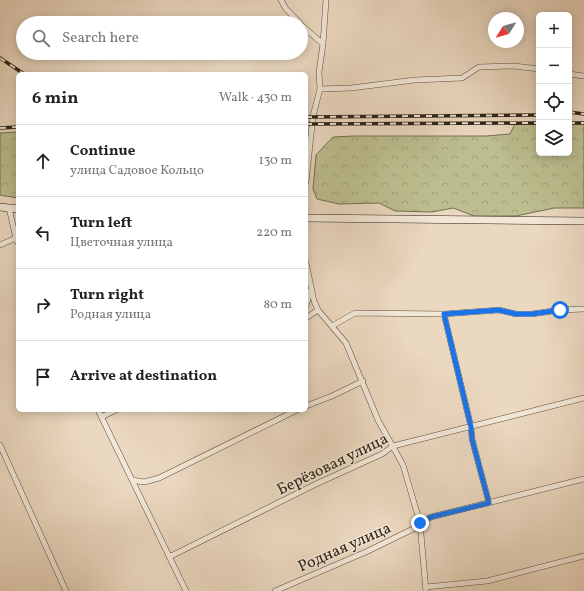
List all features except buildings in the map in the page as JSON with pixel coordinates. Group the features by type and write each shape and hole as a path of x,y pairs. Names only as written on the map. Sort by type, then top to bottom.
{"street":[{"path":"281,0 286,9 293,16"},
{"path":"308,163 313,116 320,89 319,72 323,44 326,0"},
{"path":"308,31 323,44"},
{"path":"320,89 351,88 415,80 462,78 479,67 514,66 536,69"},
{"path":"572,74 584,76"},
{"path":"0,207 16,209"},
{"path":"9,208 16,237"},
{"path":"308,218 584,221"},
{"path":"0,245 16,241"},
{"path":"308,273 314,301 318,310 346,343 378,420 403,465 420,523 426,589 487,581 584,556"},
{"path":"308,299 311,289"},
{"path":"332,326 355,314 444,314 499,310 516,314 532,314 560,310 584,309"},
{"path":"308,317 318,310"},
{"path":"444,314 471,427 472,439 489,503"},
{"path":"308,405 332,396 363,381"},
{"name":"Берёзовая улица","path":"169,558 316,484 382,454 393,446 584,398"},
{"path":"99,412 186,591"},
{"path":"101,417 112,412"},
{"path":"132,480 144,482 159,478 293,412"},
{"path":"0,445 66,591"},
{"name":"Родная улица","path":"275,591 368,551 415,528 420,523 431,517 584,480"}],"green space":[{"path":"572,123 584,123 584,208 554,208 516,216 474,216 453,208 432,212 395,211 379,203 339,204 317,199 313,189 316,155 333,137 486,136 510,134 515,124 536,124 536,156 572,156"},
{"path":"16,132 16,198 0,195 0,133"}],"railway":[{"path":"0,58 21,72"},
{"path":"572,112 584,114"},
{"path":"308,117 536,115"},
{"path":"308,124 536,123"},
{"path":"572,123 584,123"},
{"path":"0,128 16,127"}],"route":[{"path":"420,523 431,517 489,503 472,439 471,427 444,314 499,310 516,314 532,314 560,310"}]}
